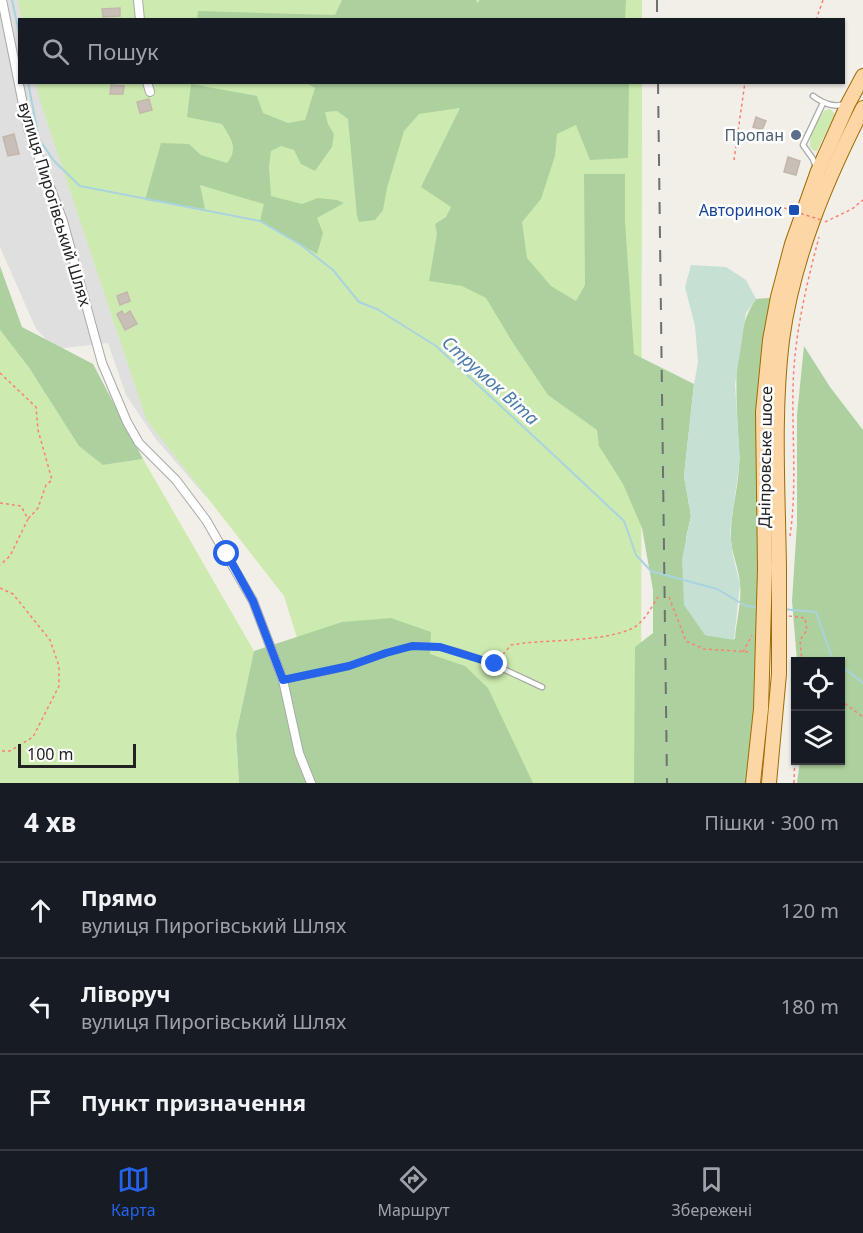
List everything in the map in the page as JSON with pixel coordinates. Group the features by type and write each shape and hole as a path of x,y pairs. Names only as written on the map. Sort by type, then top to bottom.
{"main road":[{"name":"Дніпровське шосе","path":"769,783 779,674 779,643 772,568 763,412 770,340 783,273 818,171 861,78"},
{"name":"Дніпровське шосе","path":"753,783 761,709 757,636 772,568 776,412 782,339 795,274 822,194 863,108"}],"street":[{"name":"вулиця Пирогівський Шлях","path":"2,0 18,79"},
{"path":"138,0 140,18"},
{"name":"вулиця Пирогівський Шлях","path":"19,84 28,129 63,221 102,363 127,422 139,442 176,480 206,520 253,601 283,680 299,753 311,783"},
{"path":"148,84 150,92"}],"lane":[{"path":"813,96 822,103 839,106 848,104"},
{"path":"818,171 803,145 822,103"},
{"path":"283,680 349,666 412,646 440,647 495,664 542,687"}],"path":[{"path":"817,18 823,0"},
{"path":"734,160 745,84"},
{"path":"823,223 852,209 863,200"},
{"path":"776,216 778,206 821,220"},
{"path":"790,539 793,513 793,385 804,293 820,233"},
{"path":"0,373 36,408 38,430 52,480 46,485 38,508 28,519 10,556 0,565"},
{"path":"0,503 21,506 28,519"},
{"path":"0,588 13,594 50,640 59,666 59,686 33,737 10,751 0,751"},
{"path":"495,664 511,645 606,636 631,629 641,621 658,597"},
{"path":"669,597 686,641 704,649 743,652 757,636"},
{"path":"786,615 805,618 807,630 800,640 802,657"},
{"path":"845,704 863,717"},
{"path":"794,765 794,783"}],"shaded area":[{"path":"0,0 342,0 212,18 18,18 18,84 191,84 259,462 206,497 155,438 126,395 108,343 56,349 36,329 0,247"}],"green space":[{"path":"18,0 642,0 642,18 22,18"},
{"path":"342,0 476,0 477,3 480,0 626,0 625,18 197,18 198,11 335,15"},
{"path":"36,84 642,84 641,783 342,783 284,596 146,419"},
{"path":"191,84 257,96 263,113 288,123 305,120 315,88 309,84 629,84 628,158 590,160 576,125 557,134 555,156 541,199 522,222 527,258 551,286 576,301 585,285 584,174 625,174 625,221 634,354 694,384 684,476 691,516 686,538 705,635 735,639 740,591 731,537 739,466 738,354 747,315 756,299 778,297 770,340 753,783 634,783 635,647 653,633 653,590 642,528 623,484 599,446 597,430 548,395 486,298 462,286 429,281 437,234 435,224 446,217 451,207 421,187 460,108 419,114 404,131 383,210 375,220 359,222 348,119 337,111 325,112 334,134 332,147 315,171 301,164 294,150 281,146 271,151 269,167 271,196 302,204 318,198 344,203 317,218 323,233 317,254 260,221 264,204 200,185 205,209 145,200 161,143 189,144 201,155 227,163 233,153 232,144 222,124 187,117"},
{"path":"830,109 835,114 817,151 814,151 810,147 814,127 825,110"},
{"path":"691,265 726,267 746,280 756,299 746,313 735,385 740,459 730,532 740,584 734,640 705,635 684,605 682,559 691,516 684,476 698,362 695,326 685,287"},
{"path":"0,266 22,327 93,364 143,459 103,465 79,446 30,369 0,330"},
{"path":"0,330 103,465 143,459 254,651 236,734 239,783 0,783"},
{"path":"804,346 830,387 863,430 863,783 797,783 799,765 845,765 845,657 797,657 792,601 797,523 797,415"},
{"path":"391,618 431,632 430,654 465,666 488,688 533,783 239,783 236,734 254,651 342,622"}],"building":[{"path":"120,8 120,16 103,17 102,9"},
{"path":"111,85 124,86 123,94 110,94"},
{"path":"149,99 152,110 140,113 137,102"},
{"path":"756,117 766,121 762,130 753,127"},
{"path":"14,134 19,154 8,156 3,137"},
{"path":"788,157 800,161 796,175 784,172"},
{"path":"127,292 130,301 120,305 117,296"},
{"path":"122,311 124,315 130,311 137,324 125,330 117,314"}],"waterway":[{"name":"Струмок Віта","path":"12,0 18,28"},
{"name":"Струмок Віта","path":"28,84 39,139 54,161 80,186 260,221 301,245 333,270 359,302 377,309 436,346 558,459 624,521 636,555 651,571 717,589 746,606 759,607"},
{"name":"Струмок Віта","path":"783,609 816,612 832,657"},
{"name":"Струмок Віта","path":"845,669 863,683"}],"railway":[{"path":"657,0 657,18"},
{"path":"658,84 667,783"}],"place":[{"name":"Пропан","path":"796,135"},
{"name":"Авторинок","path":"794,210"}],"route":[{"path":"227,554 253,601 283,680 349,666 412,646 440,647 495,664"}]}
